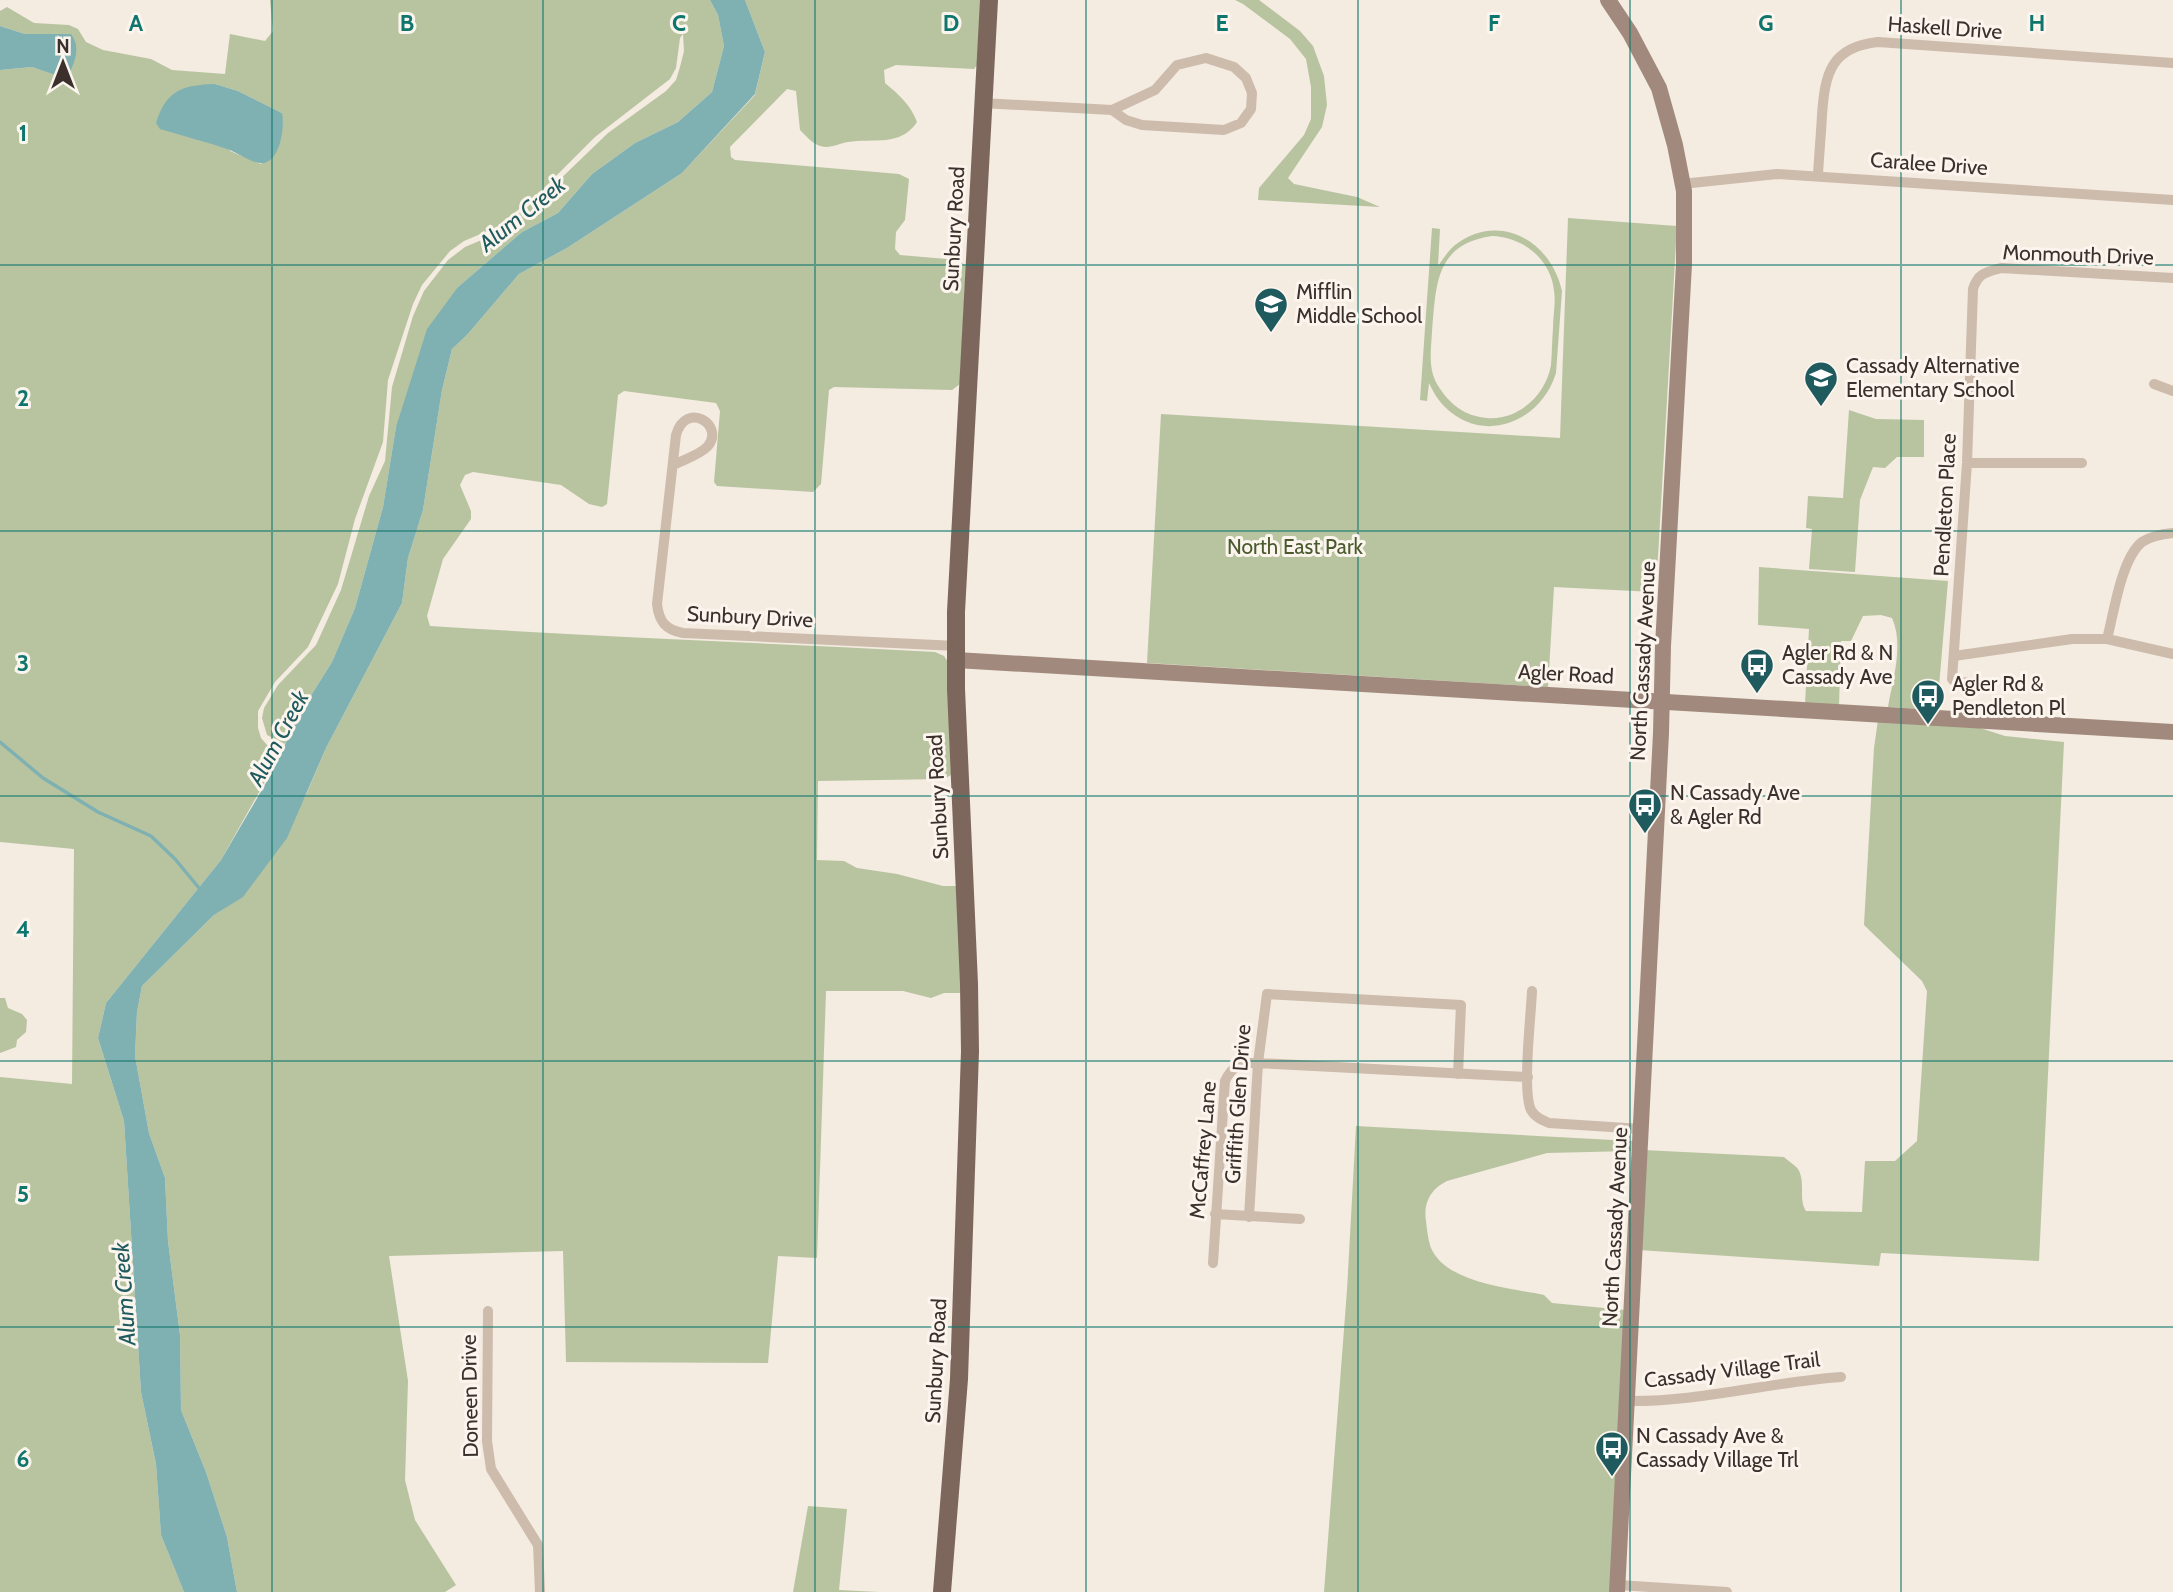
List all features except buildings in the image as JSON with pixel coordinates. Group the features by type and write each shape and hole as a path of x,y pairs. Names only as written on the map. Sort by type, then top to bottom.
{"main road":[{"name":"Sunbury Road","path":"942,1592 959,1379 970,1051 970,984 956,612 989,0"},
{"name":"North Cassady Avenue","path":"1608,0 1630,33 1659,88 1675,145 1682,184 1684,264 1618,1589"},
{"name":"Agler Road","path":"956,653 2173,732"}],"street":[{"name":"Haskell Drive","path":"1818,175 1824,88 1830,69 1842,54 1859,44 1878,42 2173,63"},
{"path":"982,103 1112,110 1155,90 1177,65 1206,58 1234,67 1246,78 1252,93 1251,109 1241,123 1224,130 1142,125 1125,120 1112,110"},
{"name":"Caralee Drive","path":"1682,184 1777,174 1818,175 2173,200"},
{"name":"Monmouth Drive","path":"1982,273 2001,268 2173,278"},
{"name":"Pendleton Place","path":"1970,682 1956,683 1952,679 1967,463 1973,289 1982,273"},
{"path":"2154,384 2173,391"},
{"name":"Sunbury Drive","path":"673,465 709,444 712,435 710,426 703,419 685,419 678,426 673,465 657,604 659,617 665,627 683,633 956,653"},
{"path":"1967,463 2082,463"},
{"path":"2107,639 2127,563 2143,542 2173,533"},
{"path":"1955,656 2072,639 2107,639 2173,654"},
{"path":"1532,992 1528,1077 1530,1108 1535,1116 1549,1123 1641,1129"},
{"name":"Griffith Glen Drive","path":"1249,1217 1258,1063 1267,993 1461,1005 1458,1074"},
{"path":"1258,1063 1528,1077"},
{"name":"McCaffrey Lane","path":"1213,1263 1225,1081 1230,1071 1239,1064 1258,1063"},
{"path":"1216,1214 1300,1219"},
{"name":"Doneen Drive","path":"488,1311 487,1441 491,1469 538,1545 540,1592"},
{"name":"Cassady Village Trail","path":"1628,1401 1695,1398 1804,1379 1841,1377"},
{"path":"1618,1589 1727,1592"}],"green space":[{"path":"270,0 710,0 718,15 724,46 712,92 678,122 635,143 592,174 558,213 522,232 458,287 396,427 383,507 355,608 332,662 300,713 285,744 267,735 262,718 264,708 278,685 316,645 341,590 369,496 385,461 392,387 413,316 424,291 448,260 465,247 491,236 551,188 608,133 666,91 676,80 680,67 684,51 683,34 680,38 676,68 670,79 595,137 540,192 497,227 464,241 450,251 422,285 413,304 388,380 383,442 355,519 338,584 308,647 275,682 258,711 261,738 281,753 221,860 106,1003 98,1038 124,1121 141,1392 156,1464 161,1535 184,1592 0,1592 0,1077 72,1084 74,849 0,842 0,70 32,67 62,76 71,34 25,34 0,26 0,11 7,7 34,23 69,25 78,29 86,42 103,50 151,59 172,70 225,74 230,34 265,41 273,31","holes":["215,84 238,91 282,113 261,164 230,151"]},
{"path":"745,0 981,0 977,65 974,69 896,65 884,70 885,83 908,105 917,122 903,135 886,140 848,142 822,147 800,130 796,91 787,89 730,147 731,157 735,160 899,174 909,179 905,220 896,232 895,249 900,255 958,260 966,266 960,384 952,390 834,387 829,390 821,484 813,492 717,486 714,482 720,411 716,403 624,391 618,395 607,504 602,507 589,504 561,485 473,472 465,475 460,485 471,511 471,519 443,559 427,616 430,626 935,652 944,656 948,662 951,775 944,779 818,781 817,860 844,861 857,868 897,874 943,886 959,886 962,993 944,993 931,998 903,991 826,991 817,1258 778,1256 768,1363 566,1362 563,1251 389,1256 408,1381 405,1480 415,1520 456,1585 445,1592 237,1592 227,1537 206,1472 181,1410 180,1335 168,1241 165,1178 149,1133 135,1056 137,1012 142,986 214,915 243,896 306,795 326,748 402,603 408,558 423,510 442,390 452,349 519,274 567,248 682,173 755,95 765,52"},
{"path":"1235,0 1259,0 1300,31 1313,46 1324,76 1327,105 1322,127 1288,178 1294,184 1357,197 1380,207 1258,200 1259,188 1304,135 1311,119 1311,87 1306,59 1290,39"},
{"name":"North East Park","path":"1568,218 1677,226 1654,592 1554,587 1548,687 1147,663 1161,414 1560,438"},
{"path":"1432,228 1440,229 1438,266 1455,245 1472,235 1505,231 1521,236 1547,258 1562,291 1556,373 1548,390 1538,404 1524,416 1493,426 1476,425 1459,418 1435,395 1429,383 1427,401 1420,400","holes":["1503,237 1534,252 1552,279 1555,300 1551,365 1543,386 1529,404 1509,415 1487,418 1471,415 1458,408 1437,384 1431,359 1433,315 1438,283 1449,257 1473,240"]},
{"path":"1849,410 1876,419 1924,420 1924,457 1897,457 1885,468 1873,467 1860,500 1855,572 1809,569 1812,529 1806,528 1808,496 1843,498"},
{"path":"1759,567 1948,581 1937,710 1888,707 1897,639 1892,618 1881,615 1863,616 1851,641 1841,641 1839,706 1805,704 1809,629 1758,625"},
{"path":"1878,720 1980,728 2005,736 2064,742 2039,1261 1881,1253 1879,1266 1639,1250 1643,1150 1784,1157 1800,1174 1802,1201 1806,1211 1862,1212 1865,1161 1895,1161 1917,1141 1927,991 1922,981 1864,925"},
{"path":"0,998 5,998 8,1008 22,1014 27,1020 26,1032 17,1040 16,1047 0,1053"},
{"path":"1356,1126 1632,1141 1631,1151 1547,1153 1447,1181 1429,1197 1425,1214 1431,1248 1439,1260 1464,1276 1480,1282 1544,1295 1552,1303 1625,1310 1611,1592 1324,1592 1347,1290"},
{"path":"808,1506 847,1509 839,1590 879,1592 793,1592"}],"water":[{"path":"710,0 745,0 765,52 755,94 682,173 567,248 519,274 452,349 442,390 423,510 408,558 402,603 326,748 287,838 243,897 214,915 142,986 137,1012 135,1056 149,1133 165,1178 168,1241 180,1335 181,1410 206,1472 227,1537 237,1592 184,1592 161,1535 156,1464 141,1392 124,1121 98,1038 106,1003 221,860 270,776 300,713 332,662 355,608 383,507 396,427 427,329 458,287 522,232 558,213 592,174 635,143 678,122 712,92 724,46 718,15"},
{"path":"0,26 25,34 71,34 76,49 69,74 62,77 32,67 0,70"},
{"path":"215,84 238,91 282,113 280,144 277,152 267,162 248,160 230,150 160,129 156,123 165,103 177,92 194,86"}],"waterway":[{"path":"0,742 43,778 98,812 151,836 199,888"}],"place":[{"name":"Mifflin Middle School","path":"1271,334"},
{"name":"Cassady Alternative Elementary School","path":"1821,408"},
{"name":"Agler Rd & N Cassady Ave","path":"1757,695"},
{"name":"Agler Rd & Pendleton Pl","path":"1928,726"},
{"name":"N Cassady Ave & Agler Rd","path":"1645,835"},
{"name":"N Cassady Ave & Cassady Village Trl","path":"1612,1478"}],"water label":[{"name":"Alum Creek","path":"522,214"},
{"name":"Alum Creek","path":"278,738"},
{"name":"Alum Creek","path":"124,1294"}]}
